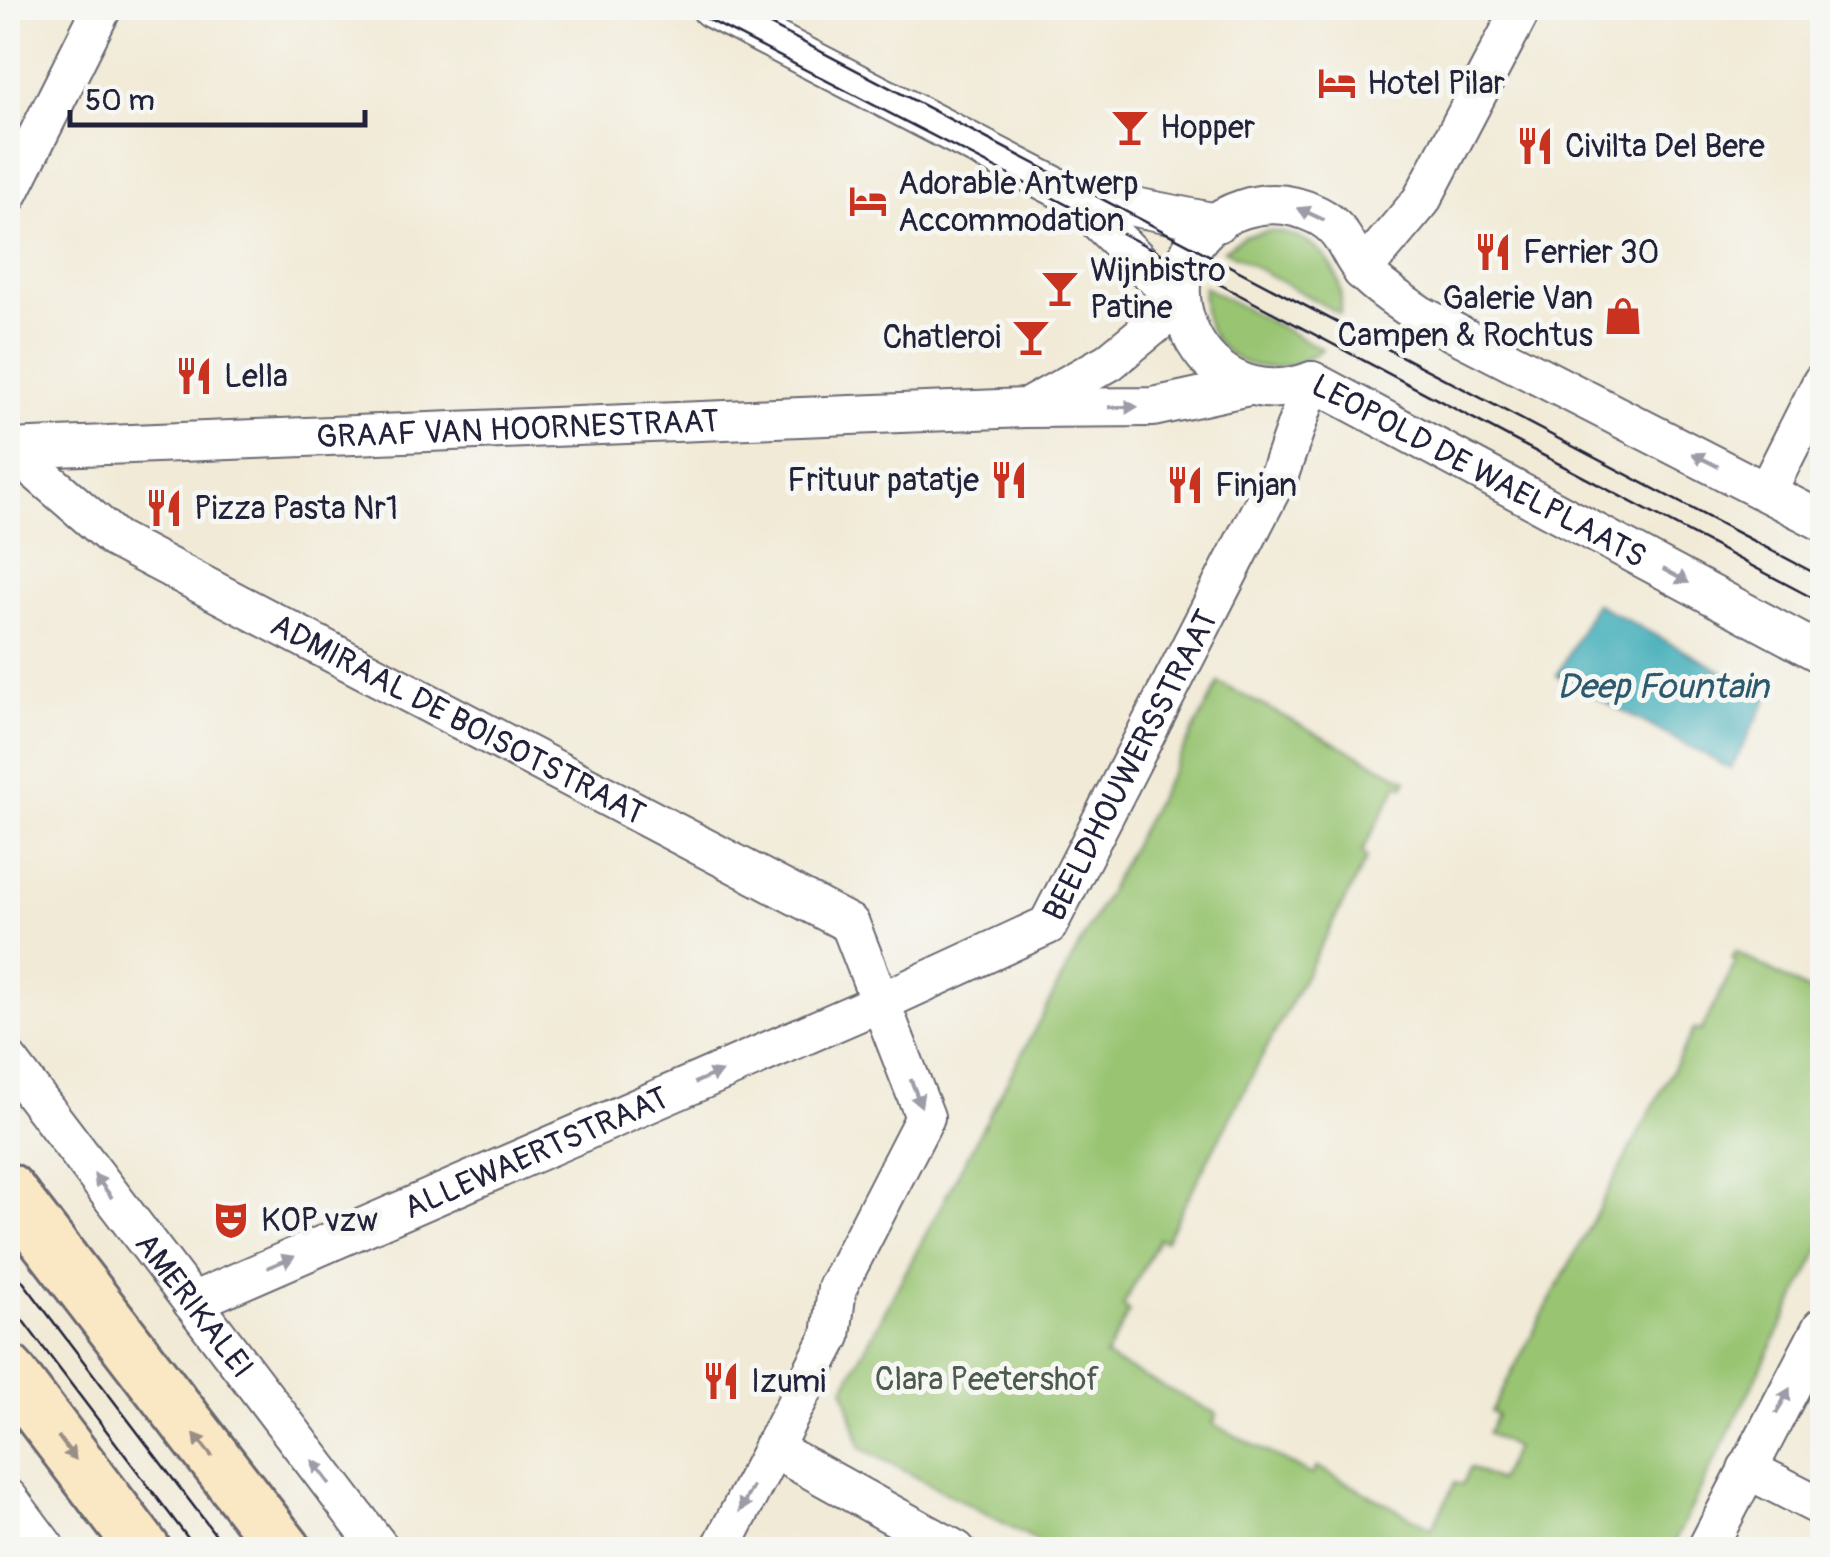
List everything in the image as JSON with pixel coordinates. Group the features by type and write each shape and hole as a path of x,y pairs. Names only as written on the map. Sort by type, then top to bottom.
{"main road":[{"path":"8,1190 284,1550"},
{"path":"8,1370 144,1550"}],"street":[{"path":"8,196 102,8"},
{"path":"712,8 1072,195 1216,222"},
{"path":"1362,271 1421,201 1522,8"},
{"path":"1072,195 1180,303"},
{"path":"1249,386 1223,374 1206,360 1184,322 1180,303 1186,266 1203,235 1216,222 1256,205 1300,208 1335,228 1352,248 1362,271 1420,315 1822,521"},
{"name":"GRAAF VAN HOORNESTRAAT","path":"1025,408 1109,362 1180,303"},
{"name":"LEOPOLD DE WAELPLAATS","path":"1249,386 1286,388 1312,381 1822,654"},
{"name":"BEELDHOUWERSSTRAAT","path":"881,1002 1048,925 1280,472 1312,381"},
{"path":"1767,491 1822,382"},
{"name":"GRAAF VAN HOORNESTRAAT","path":"9,449 1025,408 1154,407 1249,386"},
{"name":"ADMIRAAL DE BOISOTSTRAAT","path":"9,449 115,540 850,924 881,1002"},
{"path":"720,1550 831,1336 837,1288 925,1118 881,1002"},
{"name":"ALLEWAERTSTRAAT","path":"192,1302 881,1002"},
{"name":"AMERIKALEI","path":"8,1060 380,1550"},
{"path":"1706,1550 1822,1326"},
{"path":"772,1448 956,1550"},
{"path":"1747,1469 1822,1508"},
{"path":"8,1498 46,1550"}],"green space":[{"path":"1270,231 1301,239 1324,256 1338,282 1340,314 1224,250 1245,236"},
{"path":"1204,287 1322,349 1280,367 1259,367 1240,360 1223,349 1211,333 1204,312"},
{"name":"Clara Peetershof","path":"1219,683 1407,780 1403,786 1398,784 1362,852 1367,858 1165,1241 1159,1238 1123,1306 1129,1312 1105,1357 1217,1414 1213,1424 1312,1475 1317,1467 1432,1528 1455,1483 1462,1485 1470,1468 1498,1481 1515,1448 1488,1433 1497,1415 1491,1412 1694,1029 1701,1031 1736,962 1732,959 1736,952 1822,998 1822,1245 1671,1549 1053,1549 861,1448 844,1388"}],"water":[{"name":"Deep Fountain","path":"1595,603 1769,696 1731,769 1557,676"}],"tram line":[{"path":"686,8 1822,603"},
{"path":"738,8 1822,577"},
{"path":"8,1262 227,1550"},
{"path":"8,1301 197,1550"}],"place":[{"name":"Hotel Pilar","path":"1337,83"},
{"name":"Hopper","path":"1130,127"},
{"name":"Civilta Del Bere","path":"1535,146"},
{"name":"Adorable Antwerp Accommodation","path":"868,201"},
{"name":"Ferrier 30","path":"1493,252"},
{"name":"Wijnbistro Patine","path":"1060,288"},
{"name":"Galerie Van Campen & Rochtus","path":"1623,316"},
{"name":"Chatleroi","path":"1031,337"},
{"name":"Lella","path":"194,376"},
{"name":"Frituur patatje","path":"1009,480"},
{"name":"Finjan","path":"1185,485"},
{"name":"Pizza Pasta Nr1","path":"164,508"},
{"name":"KOP vzw","path":"231,1220"},
{"name":"Izumi","path":"721,1381"}]}
